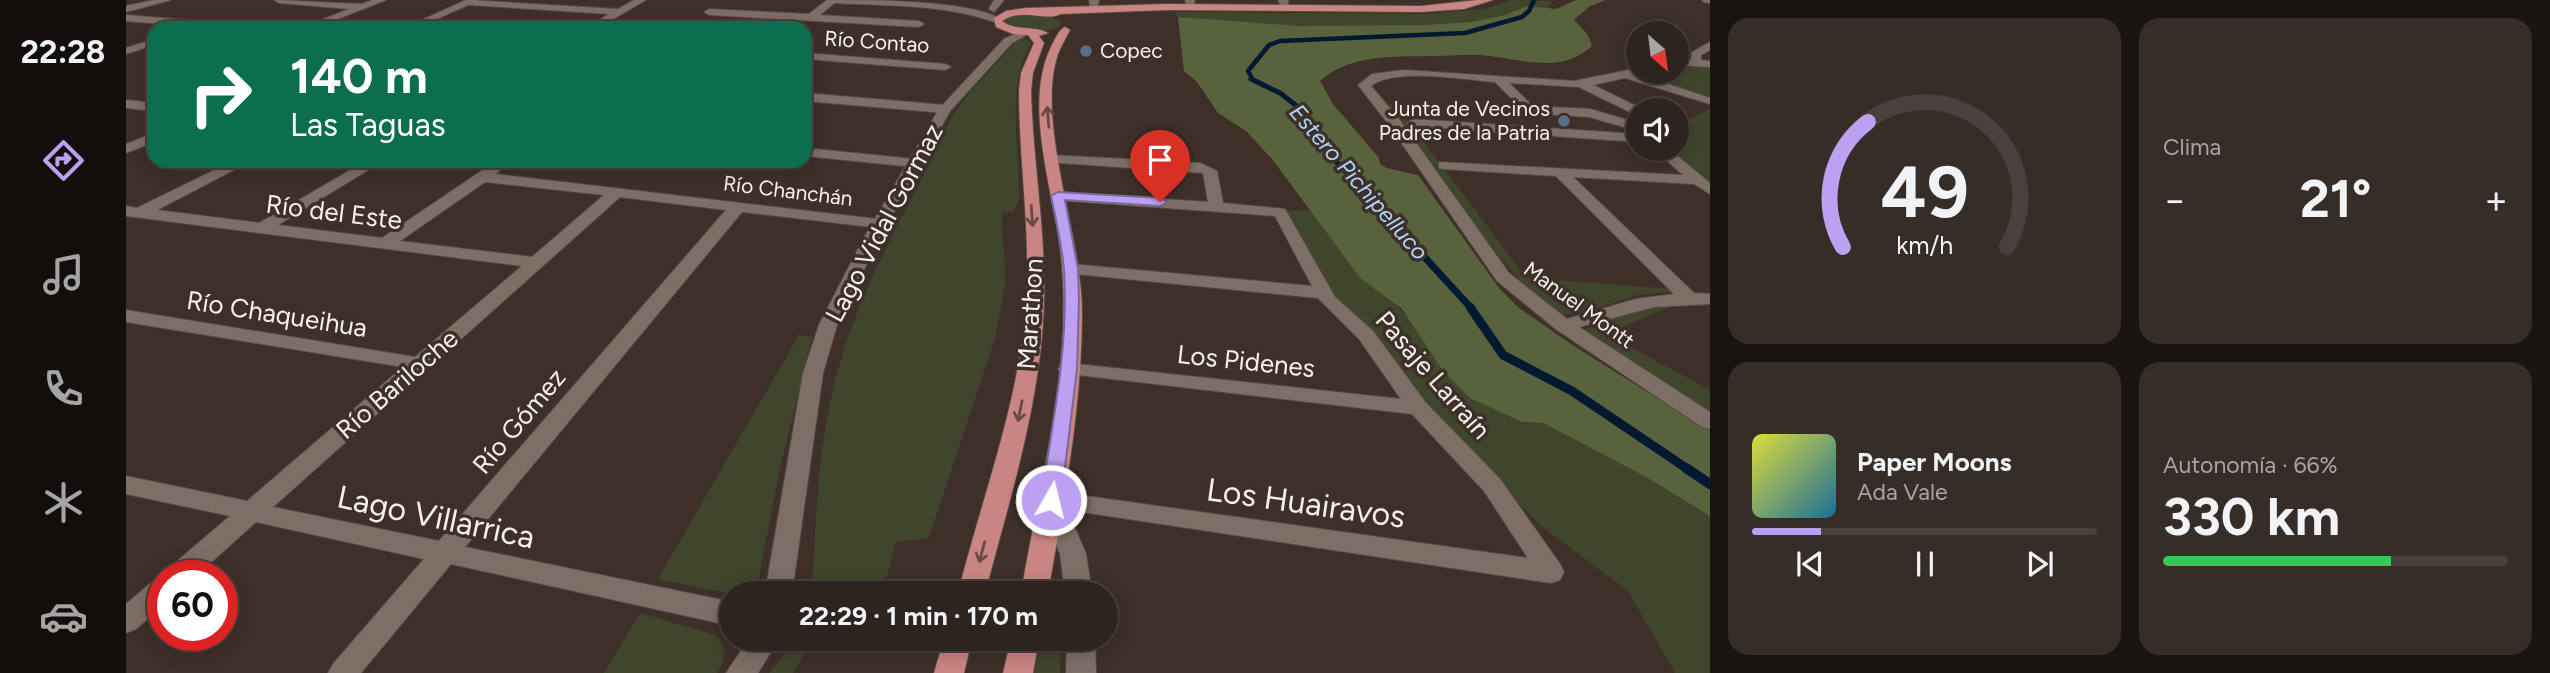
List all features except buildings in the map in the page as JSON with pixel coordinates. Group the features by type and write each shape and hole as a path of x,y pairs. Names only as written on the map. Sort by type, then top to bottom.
{"main road":[{"path":"1028,33 1068,26 1098,14 1190,4 1429,9 1470,5 1488,0"},
{"path":"1046,12 1094,5 1136,8"},
{"path":"1007,35 997,20 1006,14 1046,12 1066,17 1068,26"},
{"name":"Marathon","path":"1036,581 1051,500 1068,369 1071,269 1051,159 1046,89 1051,64 1068,26"},
{"name":"Marathon","path":"974,581 1014,435 1033,327 1035,264 1025,91 1027,72 1039,43 1028,33"},
{"path":"949,673 955,651"},
{"path":"1018,673 1023,651"}],"street":[{"path":"126,9 166,0"},
{"path":"279,0 364,7"},
{"path":"325,21 382,0"},
{"path":"603,21 641,0"},
{"path":"811,17 834,0 950,7 986,13 997,20"},
{"path":"425,21 472,1 619,12"},
{"path":"950,7 996,4 1028,11"},
{"path":"709,12 919,24"},
{"path":"126,18 153,21"},
{"name":"Lago Vidal Gormaz","path":"780,581 816,360 849,280 945,109 1007,35 1028,33"},
{"path":"126,53 147,45"},
{"path":"1696,63 1696,54 1710,45"},
{"path":"126,53 145,57"},
{"name":"Río Contao","path":"812,57 945,67"},
{"path":"1689,63 1710,64"},
{"name":"Manuel Montt","path":"1625,75 1582,84 1404,73 1376,76 1364,85 1394,122 1503,277 1564,326 1710,422"},
{"path":"1625,75 1707,101"},
{"path":"1499,80 1530,110 1590,113 1626,124"},
{"path":"1582,84 1626,106"},
{"path":"812,98 945,109"},
{"path":"126,104 147,106"},
{"path":"1413,123 1626,137"},
{"path":"126,149 147,140"},
{"path":"812,153 914,163"},
{"path":"1051,159 1200,167 1210,171 1216,205 1058,196"},
{"path":"1675,161 1704,185"},
{"path":"1444,165 1704,185"},
{"path":"131,214 229,168"},
{"path":"262,228 364,168"},
{"path":"386,243 496,168"},
{"path":"1560,172 1688,297"},
{"name":"Río Chanchán","path":"483,177 880,223"},
{"name":"Río Bariloche","path":"196,560 617,192"},
{"name":"Pasaje Larraín","path":"1216,205 1279,212 1328,300 1379,351 1396,380 1418,408 1492,485 1551,572"},
{"name":"Río Gómez","path":"343,673 738,206"},
{"name":"Río del Este","path":"131,214 537,262"},
{"path":"1071,269 1324,293"},
{"path":"1564,326 1644,302 1688,297 1710,299"},
{"name":"Río Chaqueihua","path":"126,316 421,364"},
{"name":"Los Pidenes","path":"1068,369 1418,408"},
{"name":"Lago Villarrica","path":"126,485 719,611"},
{"name":"Los Huairavos","path":"1051,500 1551,572"},
{"name":"Marathon","path":"1051,500 1073,554 1077,581"},
{"path":"126,621 147,603"},
{"path":"741,673 757,651"},
{"path":"1081,651 1081,673"}],"green space":[{"path":"1512,0 1552,1 1548,8 1530,8 1465,22 1410,26 1277,25 1178,17 1176,12 1427,14 1484,9"},
{"path":"1576,0 1606,0 1590,6 1574,20 1588,35 1592,46 1566,60 1539,63 1474,55 1387,57 1358,61 1332,72 1320,81 1333,104 1379,158 1380,164 1418,175 1499,288 1519,308 1574,346 1710,431 1710,516 1646,477 1543,423 1522,422 1470,398 1443,371 1402,309 1360,278 1272,159 1246,131 1218,113 1197,82 1184,71 1178,17 1301,26 1426,25 1470,22 1505,15 1528,6 1556,9"},
{"path":"1049,15 1063,23 1050,30 1034,31 1005,22 1011,16"},
{"path":"1023,38 1031,43 1018,80 1016,100 1019,200 1013,212 1002,213 1005,281 1002,302 995,338 929,538 896,542 885,581 813,581 819,479 826,422 839,366 855,317 954,114 968,94 1016,41"},
{"path":"1689,66 1710,67 1710,100 1660,84 1689,84"},
{"path":"1396,104 1526,278 1674,289 1672,292 1640,295 1570,314 1562,314 1544,304 1497,254 1445,186 1388,105"},
{"path":"1710,109 1710,183 1684,161 1689,161 1689,119"},
{"path":"1283,210 1310,211 1360,278 1384,293 1522,422 1543,423 1646,477 1710,516 1710,673 1675,673 1628,591 1541,526 1425,410 1335,299"},
{"path":"1671,306 1607,334 1710,390 1710,412 1582,331 1618,316"},
{"path":"799,335 812,337 781,464 758,581 719,581 719,591 658,579"},
{"path":"640,613 715,635 719,640 719,651 724,653 717,673 604,673"},
{"path":"787,651 806,651 793,673 769,673"},
{"path":"1039,651 1061,651 1060,673 1034,673"}],"waterway":[{"name":"Estero Pichipelluco","path":"1253,80 1248,71 1269,45 1280,41 1465,33 1522,17 1529,11 1534,0"},
{"name":"Estero Pichipelluco","path":"1253,80 1280,93 1298,107 1320,144 1354,181"},
{"name":"Estero Pichipelluco","path":"1353,179 1472,309"},
{"name":"Estero Pichipelluco","path":"1470,307 1503,355 1572,391 1689,470"},
{"name":"Estero Pichipelluco","path":"1689,470 1710,484"}],"place":[{"name":"Copec","path":"1086,51"},
{"name":"Junta de Vecinos Padres de la Patria","path":"1564,121"}],"route":[{"path":"1051,500 1068,369 1072,299 1071,269 1058,196 1160,202"}]}
